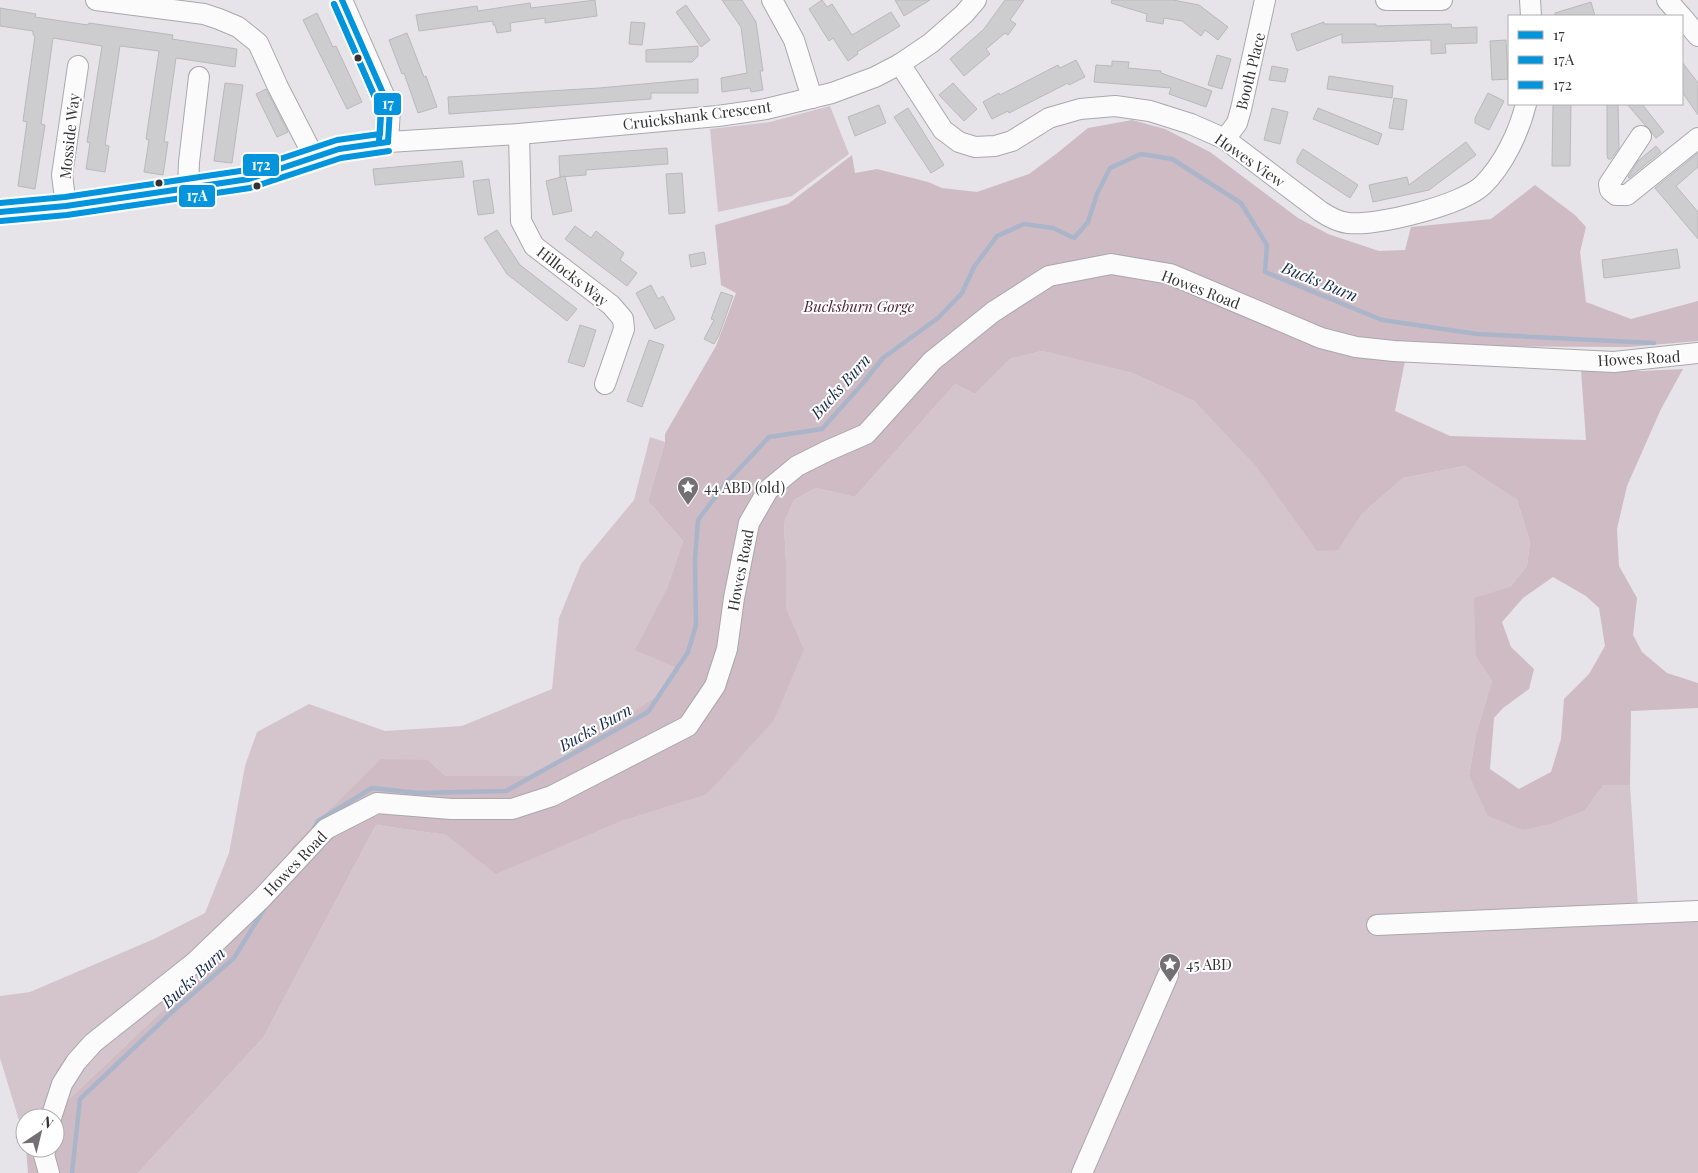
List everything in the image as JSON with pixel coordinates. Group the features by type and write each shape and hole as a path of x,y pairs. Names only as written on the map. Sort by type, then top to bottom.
{"street":[{"path":"96,0 204,14 219,18 238,27 258,43 278,87 314,156"},
{"path":"772,0 794,40 812,98"},
{"name":"Cruickshank Crescent","path":"0,212 66,206 248,179 339,149 388,142 519,134 718,116 766,109 812,98 875,77 900,64 931,43 964,14 976,0"},
{"name":"Booth Place","path":"1225,139 1237,122 1241,109 1265,0"},
{"path":"1386,0 1440,0"},
{"path":"1530,0 1531,15"},
{"path":"1667,0 1679,15"},
{"path":"348,2 390,108 388,142"},
{"path":"1683,19 1698,36"},
{"name":"Howes View","path":"900,64 943,130 959,142 975,147 995,146 1012,141 1049,118 1080,109 1115,106 1150,111 1191,124 1225,139 1330,217 1348,223 1381,222 1465,198 1482,186 1496,169 1511,142 1526,105"},
{"name":"Mosside Way","path":"66,206 62,175 78,66"},
{"path":"188,189 189,162 199,77"},
{"name":"Hillocks Way","path":"519,134 521,221 527,234 534,246 611,305 624,319 624,329 605,384"},
{"path":"1641,136 1609,184 1610,190 1616,195 1628,195 1698,138"},
{"name":"Howes Road","path":"54,1108 62,1084 76,1062 93,1043 195,962 266,894 326,829 377,803 451,809 512,809 552,796 688,726 715,686 727,649 734,598 749,523 768,490 798,466 866,434 932,361 994,312 1049,276 1111,264 1170,274 1321,338 1356,347 1394,351 1614,362 1698,353"},
{"path":"1377,925 1698,911"},
{"path":"1082,1173 1168,974"},
{"path":"45,1158 49,1173"}],"shaded area":[{"path":"830,106 849,154 792,196 718,212 710,129 770,122"},
{"path":"1042,351 1132,373 1194,401 1338,549 1362,514 1403,478 1465,466 1517,500 1530,542 1527,566 1510,587 1476,657 1492,681 1476,734 1469,776 1489,816 1585,810 1604,785 1630,785 1639,921 1698,918 1698,1173 138,1173 263,1038 376,825 446,835 497,873 622,821 706,795 804,649 786,607 784,523 794,500 816,488 855,497 955,384 975,394 1010,359"},
{"path":"650,437 665,442 648,501 683,541 666,591 675,667 660,694 533,776 446,776 428,760 291,848 222,954 60,1108 15,1108 0,1058 0,996 30,992 154,939 205,913 229,853 245,766 257,732 309,704 385,731 462,726 552,689 559,618 581,564 634,500"}],"green space":[{"name":"Bucksburn Gorge","path":"1132,120 1165,129 1210,152 1298,218 1328,234 1379,251 1405,250 1411,227 1491,219 1535,185 1575,215 1586,227 1580,252 1586,302 1631,319 1698,301 1698,341 1629,347 1408,346 1395,411 1450,436 1586,440 1581,370 1642,371 1683,369 1661,409 1627,486 1617,529 1619,566 1637,598 1633,635 1642,652 1667,673 1698,683 1698,708 1631,711 1630,785 1604,785 1585,810 1550,824 1523,830 1488,816 1469,776 1476,734 1492,681 1476,657 1474,598 1510,587 1527,566 1530,542 1517,500 1465,466 1403,478 1362,514 1338,550 1317,551 1256,466 1194,401 1132,373 1042,351 1010,359 975,394 955,384 855,497 816,488 794,500 784,523 786,607 804,649 774,720 706,795 622,821 496,874 446,835 376,825 263,1038 138,1173 28,1173 27,1158 65,1158 65,1108 60,1108 222,954 291,848 381,759 428,760 446,776 533,776 660,694 675,667 635,650 666,591 683,541 648,501 665,442 665,434 716,346 736,293 721,285 715,225 788,204 852,155 855,173 877,169 928,182 942,188 977,192 1029,174 1088,128","holes":["1553,577 1586,596 1599,608 1605,646 1589,674 1564,699 1561,739 1551,772 1519,789 1490,769 1494,718 1503,708 1529,689 1534,669 1511,647 1502,622 1523,598"]}],"building":[{"path":"595,0 597,16 545,23 545,18 510,23 511,31 497,33 493,21 419,31 416,15 477,6 478,11 530,3 531,8"},
{"path":"722,0 742,0 756,22 763,71 760,71 763,90 751,92 750,88 722,92 721,78 747,73 741,27"},
{"path":"822,0 827,7 832,4 852,35 891,12 900,26 857,52 858,54 848,61 833,38 829,41 809,9"},
{"path":"895,0 930,0 904,16"},
{"path":"1005,0 1024,0 1010,20 1016,24 1008,35 1005,33 986,49 990,54 964,76 950,59 984,29"},
{"path":"1112,0 1173,0 1199,5 1228,27 1218,40 1205,30 1201,36 1182,21 1164,18 1163,24 1146,21 1147,14 1111,3"},
{"path":"1591,2 1595,15 1555,15 1555,13"},
{"path":"686,5 710,40 701,47 676,12"},
{"path":"0,8 36,14 35,17 173,35 172,39 237,49 235,67 176,58 164,142 168,142 163,175 144,172 149,140 146,139 159,51 120,46 105,145 109,146 105,172 86,169 90,143 87,142 102,46 53,38 41,124 45,125 35,189 18,186 27,122 23,121 35,36 33,31 0,26"},
{"path":"317,13 333,47 336,46 362,102 347,109 303,20"},
{"path":"631,22 645,23 642,45 629,44"},
{"path":"1324,22 1324,24 1376,24 1376,26 1451,24 1452,28 1477,27 1477,43 1445,44 1446,53 1431,54 1431,40 1342,43 1342,34 1297,51 1291,34"},
{"path":"407,33 437,107 418,113 404,73 402,74 389,40"},
{"path":"1506,40 1508,79 1492,80 1490,41"},
{"path":"698,46 698,56 692,62 646,62 646,50"},
{"path":"1217,55 1231,59 1222,89 1208,85"},
{"path":"1076,60 1085,77 1069,85 1068,83 1009,113 1008,111 992,119 983,102 1058,65 1060,68"},
{"path":"1112,61 1129,62 1128,68 1161,71 1161,73 1212,91 1206,107 1169,94 1171,88 1094,82 1096,65 1112,66"},
{"path":"1683,63 1698,83 1698,115 1683,93"},
{"path":"1272,66 1288,69 1285,82 1269,80"},
{"path":"1329,76 1393,86 1392,98 1327,89"},
{"path":"698,79 698,93 651,93 651,99 449,114 448,97 599,88"},
{"path":"225,83 243,85 232,163 214,161"},
{"path":"953,83 977,109 964,121 939,95"},
{"path":"266,89 288,132 277,137 256,94"},
{"path":"1488,93 1504,101 1489,130 1475,123 1475,118"},
{"path":"1394,98 1407,100 1403,130 1389,128"},
{"path":"879,105 886,123 855,136 848,117"},
{"path":"1553,105 1571,105 1570,166 1552,166"},
{"path":"1607,105 1618,105 1619,148 1611,159 1608,159"},
{"path":"1628,105 1643,105 1664,132 1656,138"},
{"path":"908,108 944,165 931,173 894,117"},
{"path":"1272,108 1288,112 1280,144 1264,140"},
{"path":"1318,108 1382,134 1378,145 1313,119"},
{"path":"1466,142 1476,155 1429,190 1373,202 1369,185 1407,177 1409,185"},
{"path":"1656,146 1661,152 1629,178 1638,161"},
{"path":"667,148 668,164 586,170 586,175 560,177 559,156"},
{"path":"1303,149 1358,185 1350,198 1297,163 1297,159"},
{"path":"1698,153 1698,167 1676,186 1698,212 1698,239 1655,188"},
{"path":"462,161 464,177 375,185 373,169"},
{"path":"682,173 685,213 669,214 666,174"},
{"path":"565,176 572,211 553,215 546,181"},
{"path":"489,179 494,213 478,215 473,181"},
{"path":"575,226 591,238 596,231 624,253 620,260 637,273 627,286 565,239"},
{"path":"497,230 520,265 577,309 567,321 507,274 484,238"},
{"path":"1677,249 1680,268 1604,278 1602,260"},
{"path":"704,252 706,264 691,267 689,255"},
{"path":"651,285 658,299 663,296 675,319 655,329 636,293"},
{"path":"721,292 733,296 714,344 704,339 714,320 711,319"},
{"path":"580,325 596,330 584,367 568,362"},
{"path":"649,340 664,345 642,407 627,401"}],"waterway":[{"name":"Bucks Burn","path":"313,830 318,821 372,788 419,793 506,791 648,712 688,652 696,625 695,559 698,520 726,483 769,437 822,429 883,358 938,318 962,293 974,267 997,236 1024,224 1053,228 1074,238 1088,222 1097,194 1110,168 1141,154 1172,159 1241,203 1267,245 1265,272 1382,320 1477,334 1654,343"},
{"name":"Bucks Burn","path":"72,1173 80,1099 172,1012 234,958 266,906"}],"transit line":[{"name":"17","path":"342,0 390,109 388,142"},
{"name":"17A","path":"334,4 381,111 379,141"},
{"name":"172","path":"0,203 65,197 247,170 337,140 380,134 381,111 334,4"},
{"name":"17","path":"0,212 66,206 249,179 339,149 388,142"},
{"name":"17A","path":"1,221 67,215 250,188 341,158 389,151"}],"place":[{"name":"44 ABD (old)","path":"688,506"},
{"name":"45 ABD","path":"1170,983"}]}
